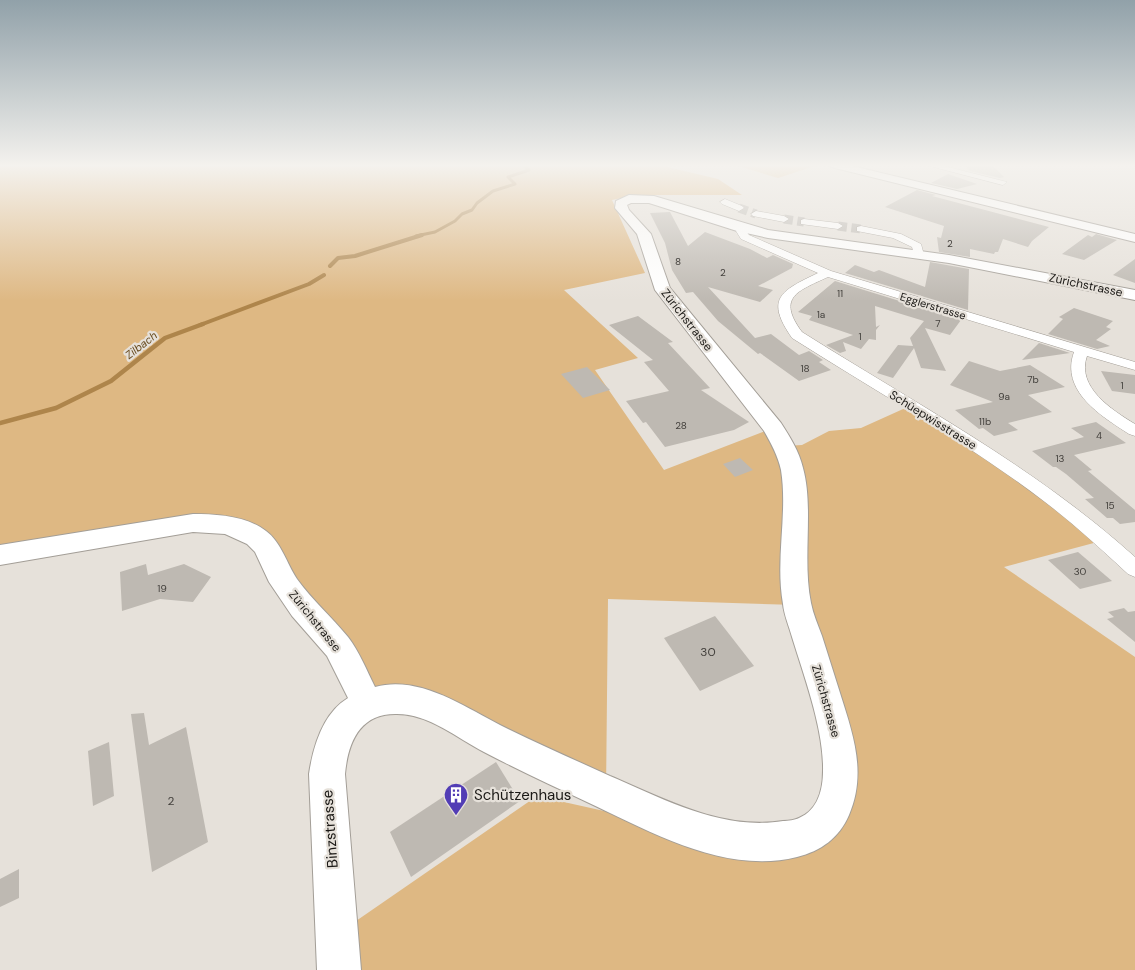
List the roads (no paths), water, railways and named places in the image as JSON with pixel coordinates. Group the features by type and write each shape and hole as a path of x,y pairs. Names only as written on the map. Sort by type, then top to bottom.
{"main road":[{"name":"Zürichstrasse","path":"0,555 192,523 218,523 242,530 256,537 266,546 279,574 302,608 338,647 368,705 390,698 434,708 542,763 644,810 691,829 716,836 756,842 786,841 814,832 829,816 835,804 840,788 840,753 836,732 797,605 793,573 795,493 788,456 773,428 663,290 656,275 644,234 622,210"},
{"name":"Zürichstrasse","path":"710,210 919,255 1024,272 1135,295"},
{"path":"1021,210 1135,238"},
{"name":"Binzstrasse","path":"339,970 327,774 328,760 331,744 340,726 358,710 368,705"}],"street":[{"path":"737,210 746,217 784,219"},
{"name":"Egglerstrasse","path":"746,217 742,231 745,237 827,273 1135,366"},
{"path":"804,222 838,226"},
{"path":"861,229 882,232 906,239 917,246 919,255"},
{"name":"Schüepwisstrasse","path":"827,273 796,288 785,299 782,313 786,323 797,336 960,436 1051,496 1104,540 1135,569"},
{"path":"1082,350 1077,358 1076,368 1079,379 1086,390 1100,405 1135,431"}],"waterway":[{"name":"Zilbach","path":"416,236 435,232 455,221 462,214 471,210"},
{"name":"Zilbach","path":"330,266 338,258 355,256 422,235"},
{"name":"Zilbach","path":"200,325 309,284 324,275"},
{"name":"Zilbach","path":"0,423 56,408 111,381 165,338 203,324"}],"tunnel":[{"path":"745,210 756,214"},
{"path":"784,219 804,222"},
{"path":"838,226 861,229"}],"place":[{"name":"Schützenhaus","path":"456,816"}]}
